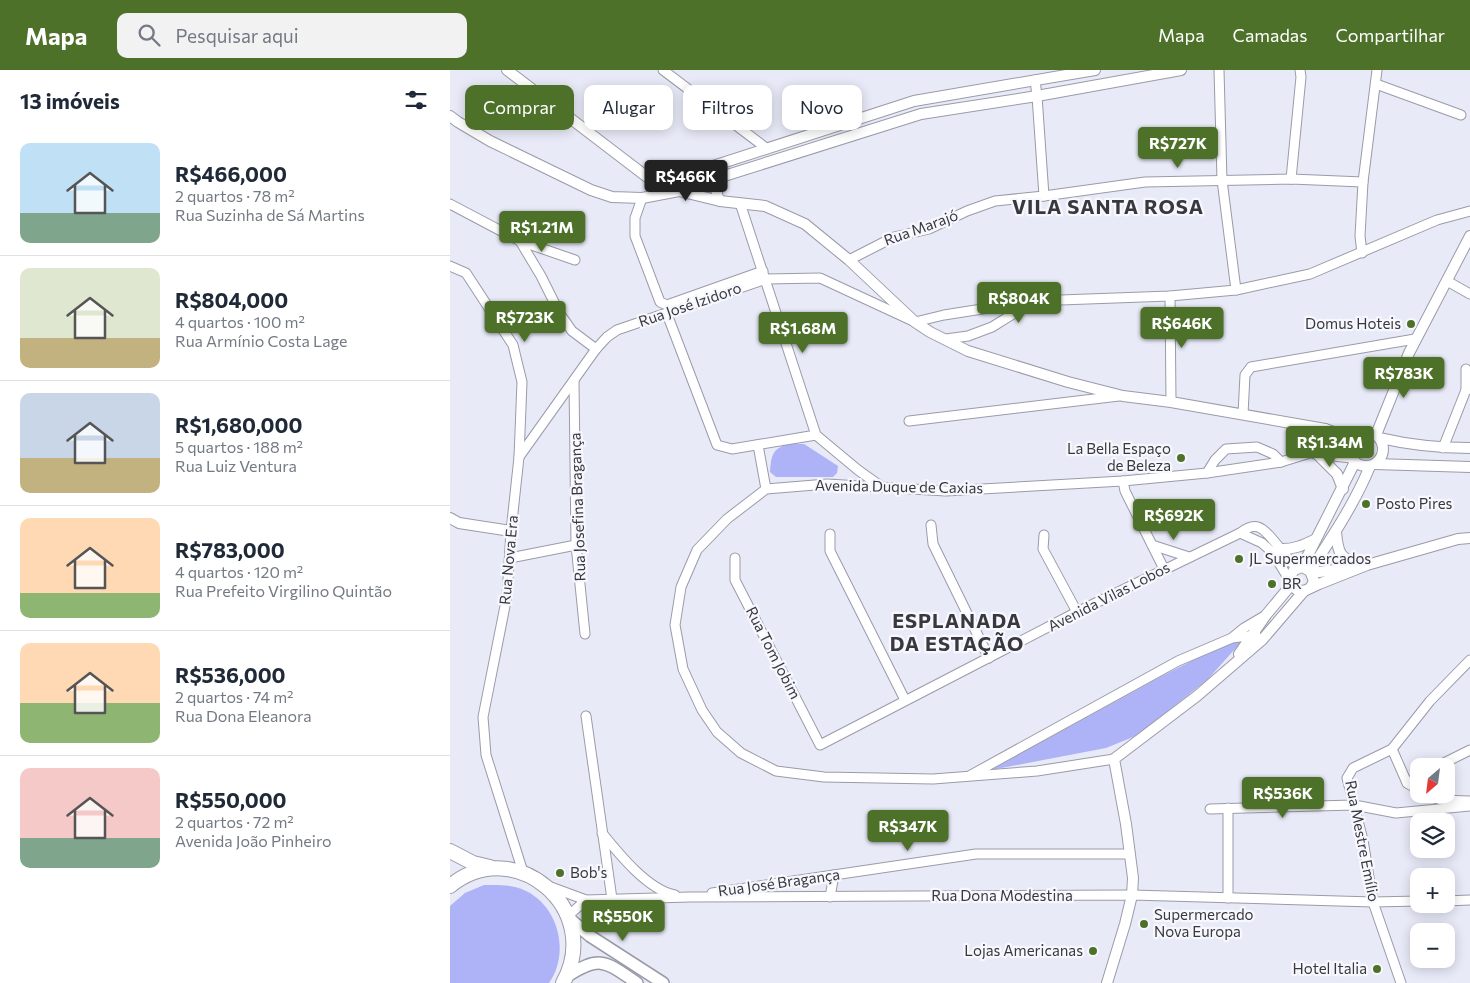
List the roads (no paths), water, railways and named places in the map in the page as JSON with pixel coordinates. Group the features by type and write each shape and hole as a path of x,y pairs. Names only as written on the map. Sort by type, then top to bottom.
{"main road":[{"path":"450,851 473,863 523,872 548,886 560,899 570,918 574,940 573,959 565,980"},
{"path":"450,886 473,873 498,868"},
{"path":"570,918 590,936 664,983"},
{"path":"565,980 582,966 594,962 608,964 637,983"}],"street":[{"path":"508,70 651,180 668,177 673,173 680,174 681,186"},
{"path":"663,70 766,148"},
{"path":"668,177 666,186 681,186 766,148 914,101 1095,70"},
{"path":"450,116 490,141 591,190 612,197 642,198 681,186 721,177 921,114 1037,96 1181,70"},
{"path":"1219,70 1222,180 1236,290"},
{"path":"1291,179 1301,77 1300,70"},
{"path":"1362,253 1360,236 1363,182 1377,70"},
{"path":"1035,80 1044,196"},
{"path":"1376,84 1461,115"},
{"path":"720,201 716,196 716,188 721,177"},
{"name":"Rua Marajó","path":"849,260 894,236 929,229 967,211 995,201 1145,182 1291,179 1363,182"},
{"path":"651,180 649,190 642,198 635,218 635,236 660,302 667,305 765,275"},
{"path":"681,186 699,195 720,201 765,206 805,224 849,260 915,322 930,332 968,351 1068,382 1123,396 1171,402 1325,429 1351,441"},
{"path":"450,204 520,241 574,260"},
{"path":"740,204 765,275 816,435 858,470 882,486"},
{"path":"915,322 933,317 1033,302 1170,296 1236,290 1310,274 1437,220 1470,211"},
{"path":"1305,570 1336,532 1372,465 1383,455 1384,449 1378,436 1415,339 1470,236"},
{"path":"520,241 541,276 560,314 572,331 596,349"},
{"name":"Rua Nova Era","path":"450,266 466,274 513,345 522,382 519,457 511,531 507,596 483,717 486,755 523,872"},
{"name":"Rua José Izidoro","path":"519,457 606,337 617,330 667,314 765,275 820,278 915,322"},
{"path":"1447,280 1470,294"},
{"path":"1170,296 1171,402"},
{"path":"946,339 968,336 992,327 1033,302"},
{"path":"991,308 995,318 992,327"},
{"path":"667,314 717,444 732,449 816,435"},
{"path":"930,332 929,326 933,317"},
{"path":"968,336 968,351"},
{"path":"1243,414 1245,375 1251,367 1415,339"},
{"path":"1443,448 1468,390 1466,369"},
{"name":"Rua Josefina Bragança","path":"574,380 576,545 585,634"},
{"path":"909,421 1123,396"},
{"path":"1325,429 1330,439 1318,452 1337,474 1343,489"},
{"path":"1470,448 1443,448 1404,443 1378,436 1371,432 1361,433 1351,441 1350,454 1360,465 1470,467"},
{"name":"Avenida Duque de Caxias","path":"766,489 827,484 946,491 1123,481 1207,473 1281,462 1351,441"},
{"path":"758,445 766,489 727,519 697,550 681,587 675,625 683,669 702,710 716,732 741,752 776,771 824,777 932,779 1037,771 1114,759 1197,696 1229,668 1314,581 1305,570"},
{"path":"1207,473 1215,460 1226,449 1258,447 1273,454 1281,462"},
{"name":"Avenida Duque de Caxias","path":"1318,452 1354,460"},
{"path":"1305,570 1316,539 1343,489 1354,460"},
{"path":"847,485 858,470"},
{"path":"1123,481 1125,491 1164,569"},
{"path":"450,518 460,523 511,531"},
{"path":"931,524 933,544 990,658"},
{"name":"Avenida Vilas Lobos","path":"820,746 1076,612 1249,527 1258,527 1268,533 1279,549 1305,570"},
{"path":"1336,532 1337,549 1343,557 1365,566"},
{"path":"1240,533 1262,543 1268,548 1296,590 1307,589 1365,566 1458,539 1470,538"},
{"path":"830,534 830,550 905,700"},
{"path":"1044,535 1043,549 1076,612"},
{"path":"1279,549 1287,550 1316,539"},
{"path":"510,558 576,545"},
{"path":"1152,545 1189,558"},
{"name":"Rua Tom Jobim","path":"735,558 735,580 820,746"},
{"path":"1258,637 1266,615 1290,583 1291,573 1305,570 1365,566"},
{"path":"968,777 1178,661 1232,638 1244,628 1266,615"},
{"path":"1232,638 1258,637"},
{"name":"Rua Mestre Emílio","path":"1401,983 1373,902 1363,840 1347,778 1352,768 1392,749 1430,701 1470,660"},
{"path":"586,716 612,899"},
{"path":"1392,749 1407,783 1410,785"},
{"path":"1454,758 1470,750"},
{"path":"1107,983 1125,924 1132,895 1133,878 1126,824 1114,759"},
{"path":"1455,800 1470,801"},
{"path":"1210,809 1354,805 1396,813 1470,806"},
{"path":"1228,808 1228,898"},
{"name":"Rua José Bragança","path":"602,833 628,865 665,893 690,897 976,854 1130,854"},
{"path":"830,897 834,875"},
{"name":"Rua Dona Modestina","path":"548,886 586,900 690,897 1132,895 1373,902 1410,901"},
{"path":"570,918 586,900"},
{"path":"1455,901 1470,900"}],"place":[{"name":"Domus Hoteis","path":"1411,324"},
{"name":"La Bella Espaço de Beleza","path":"1181,458"},
{"name":"Posto Pires","path":"1366,504"},
{"name":"JL Supermercados","path":"1239,559"},
{"name":"BR","path":"1272,584"},
{"name":"Bob's","path":"560,873"},
{"name":"Supermercado Nova Europa","path":"1144,924"},
{"name":"Lojas Americanas","path":"1093,951"},
{"name":"Hotel Italia","path":"1377,969"}],"district":[{"name":"VILA SANTA ROSA","path":"1108,207"},
{"name":"ESPLANADA DA ESTAÇÃO","path":"957,632"}]}
